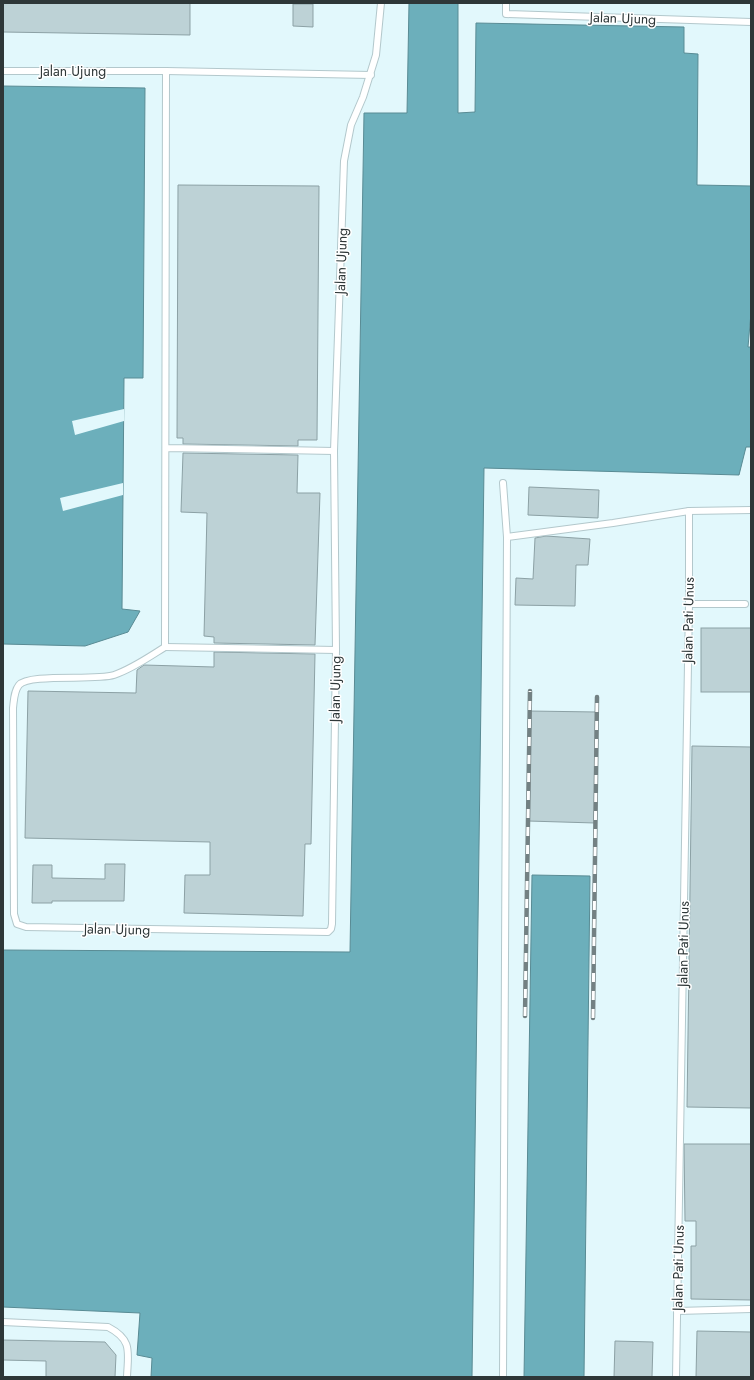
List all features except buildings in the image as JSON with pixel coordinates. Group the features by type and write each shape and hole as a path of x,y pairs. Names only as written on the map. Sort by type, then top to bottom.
{"lane":[{"name":"Jalan Ujung","path":"165,647 131,668 113,676 64,679 36,678 26,680 19,684 15,694 14,708 14,914 18,924 26,927 328,932 331,929 332,924 336,650 334,451 344,161 351,125 371,75 376,55 381,3"},
{"name":"Jalan Ujung","path":"506,3 506,14 751,22"},
{"name":"Jalan Ujung","path":"3,71 166,71 371,75"},
{"path":"166,71 165,647 336,650"},
{"path":"166,448 334,451"},
{"path":"503,483 507,537 503,1377"},
{"path":"507,537 689,511 751,510"},
{"name":"Jalan Pati Unus","path":"676,1377 689,604 689,511"},
{"path":"689,604 745,604"},
{"path":"677,1311 751,1309"},
{"path":"3,1322 108,1327 117,1332 124,1339 128,1347 127,1377"}],"water":[{"path":"409,3 458,3 458,113 475,112 476,23 684,27 684,53 698,54 697,185 751,186 751,313 748,347 751,347 751,447 746,447 739,475 484,468 472,1377 151,1377 152,1358 137,1355 140,1313 3,1307 3,950 350,952 364,113 407,113"},
{"path":"3,86 145,88 143,378 124,378 122,609 140,611 128,632 85,646 3,644"},
{"path":"532,875 590,876 584,1377 524,1377"}],"pier":[{"path":"124,409 124,421 75,435 72,421"},
{"path":"123,483 123,495 63,511 60,498"}],"railway":[{"path":"525,1016 530,691"},
{"path":"593,1018 597,697"}]}
